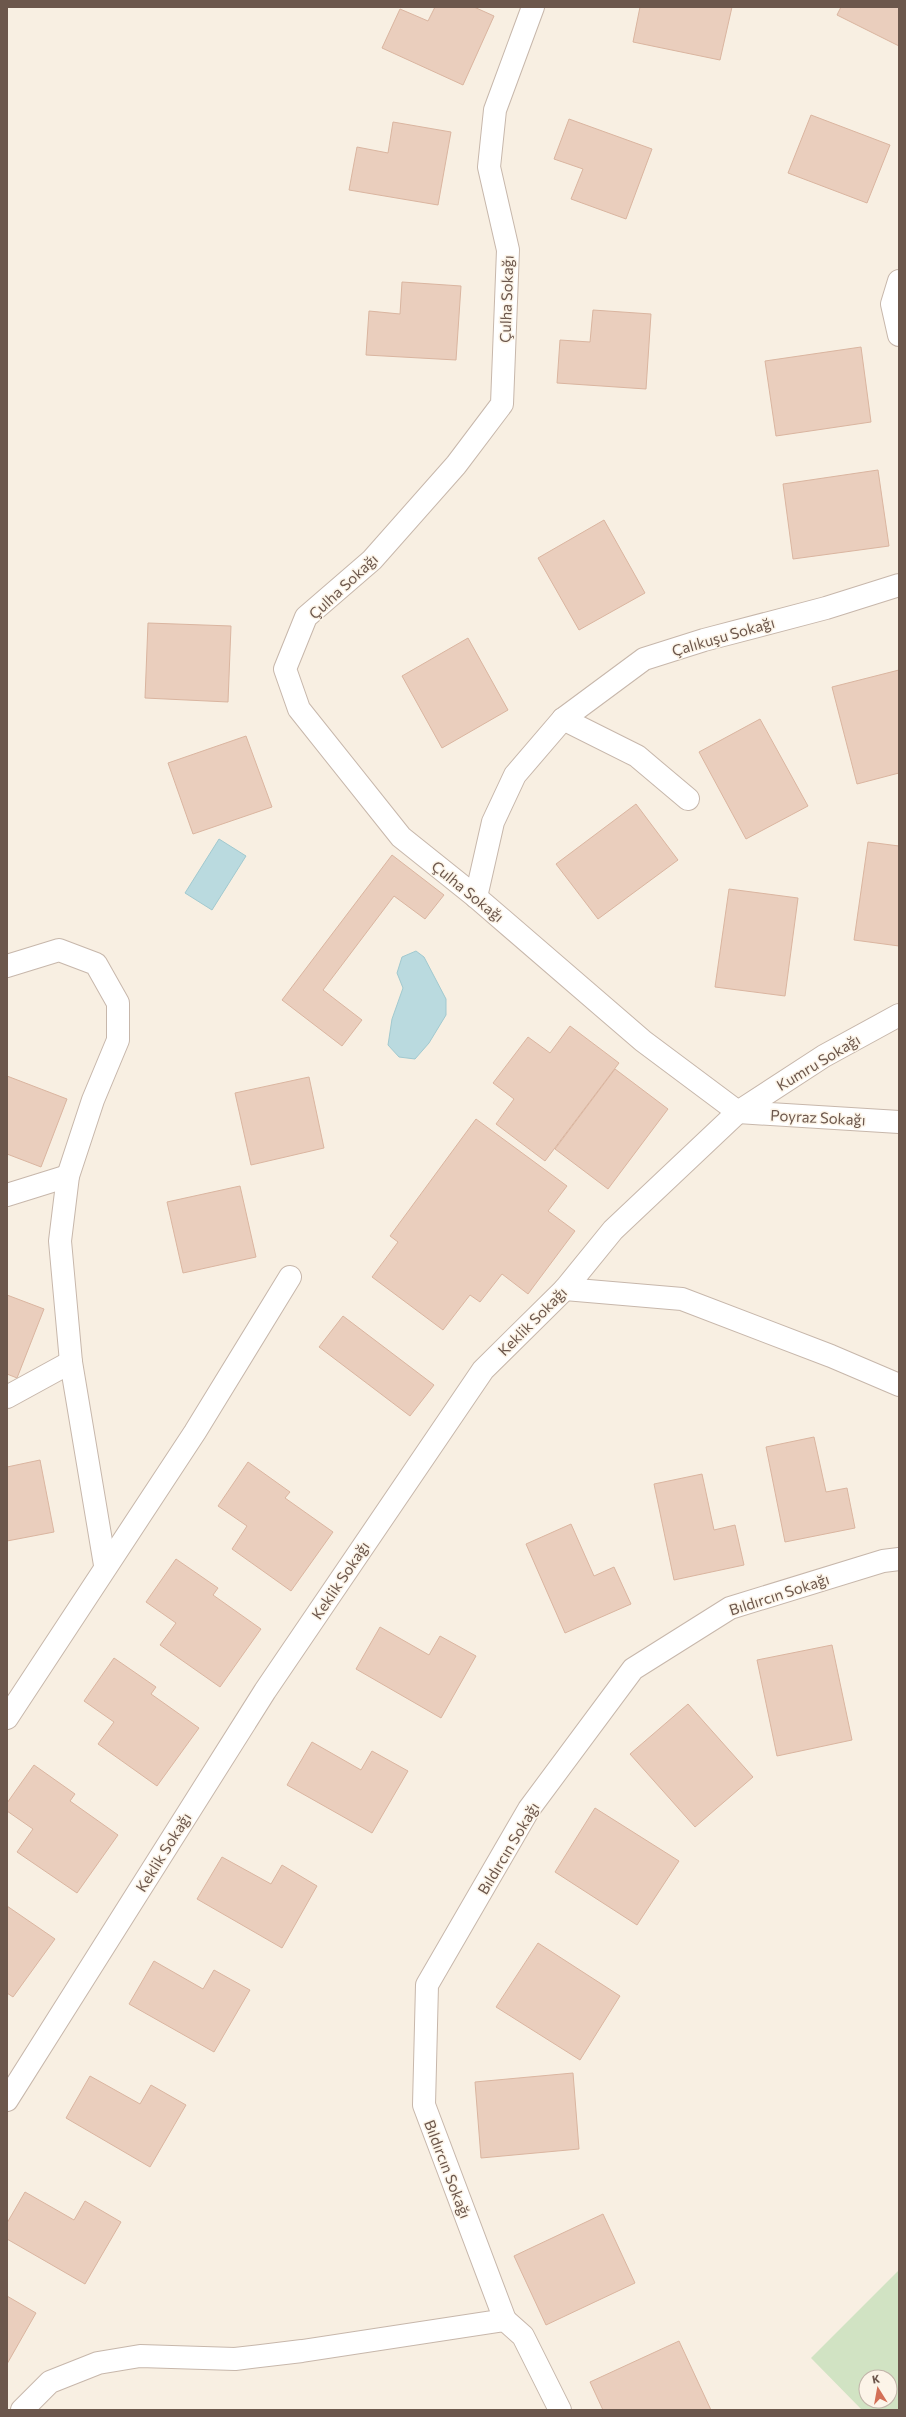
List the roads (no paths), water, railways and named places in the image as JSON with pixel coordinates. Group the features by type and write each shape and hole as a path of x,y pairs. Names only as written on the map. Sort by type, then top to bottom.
{"street":[{"name":"Çulha Sokağı","path":"533,7 495,110 489,166 508,250 502,404 456,465 372,560 306,617 285,669 299,710 400,837 476,897 643,1041 738,1112"},
{"path":"899,281 892,304 899,335"},
{"name":"Çalıkuşu Sokağı","path":"476,897 493,822 515,775 563,719 644,659 704,640 826,608 899,585"},
{"path":"563,719 637,756 688,798"},
{"path":"7,966 59,950 96,964 118,1003 118,1040 93,1100 68,1176 60,1241 71,1362 105,1565"},
{"name":"Kumru Sokağı","path":"738,1112 824,1056 899,1015"},
{"name":"Poyraz Sokağı","path":"738,1112 899,1122"},
{"name":"Keklik Sokağı","path":"7,2100 265,1691 482,1370 565,1289 613,1230 738,1112"},
{"path":"7,1195 68,1176"},
{"path":"7,1718 105,1565 195,1432 290,1277"},
{"path":"565,1289 682,1299 831,1356 899,1385"},
{"path":"7,1396 71,1362"},
{"name":"Bıldırcın Sokağı","path":"505,2320 424,2105 427,1985 529,1809 633,1669 730,1608 883,1561 899,1559"},
{"path":"22,2410 50,2382 98,2363 140,2356 235,2359 309,2350 505,2320 523,2336 560,2410"}],"water":[{"path":"219,839 246,856 212,910 185,893"},
{"path":"416,951 424,957 446,999 446,1015 429,1043 415,1059 399,1057 388,1045 392,1019 403,988 397,973 402,957"}]}
